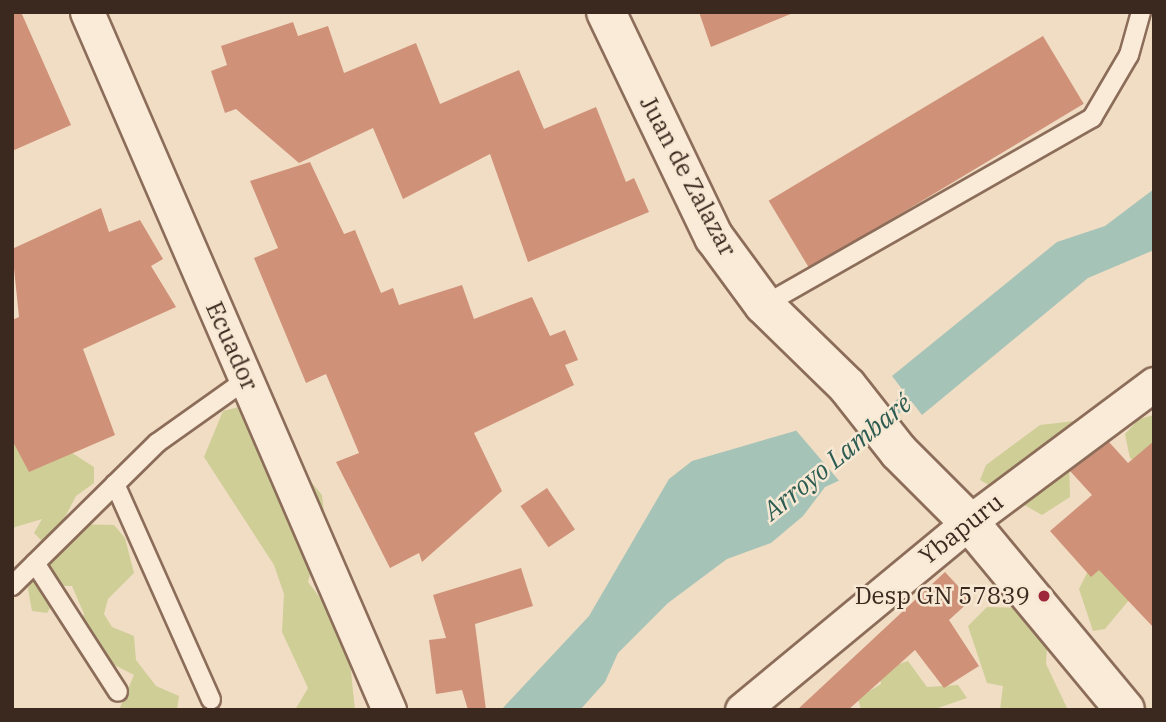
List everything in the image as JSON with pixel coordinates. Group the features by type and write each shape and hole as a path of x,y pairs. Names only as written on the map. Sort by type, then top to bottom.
{"street":[{"name":"Ecuador","path":"87,12 383,695"},
{"name":"Juan de Zalazar","path":"606,12 714,237 764,305 847,386 899,452 969,522"},
{"name":"Ybapuru","path":"742,710 969,522 1154,384"},
{"path":"969,522 1125,710"}],"lane":[{"path":"764,305 1092,118 1129,55 1141,12"},
{"path":"12,586 157,443 247,379"},
{"path":"115,484 211,700"},
{"path":"35,563 118,692"}],"shaded area":[{"path":"247,405 322,495 325,521 308,582 347,633 355,710 295,710 308,688 282,632 284,594 274,565 204,457 223,411"},
{"path":"1154,415 1154,470 1130,458 1125,434 1139,419"},
{"path":"1092,419 1069,456 1070,497 1042,515 980,480 986,465 1040,425"},
{"path":"34,442 66,449 94,467 94,483 76,496 65,517 69,524 114,525 125,538 134,573 108,599 104,614 112,627 134,636 136,660 156,686 179,696 177,710 119,710 134,675 72,643 84,614 72,586 64,586 47,613 32,611 28,589 44,543 34,533 42,519 12,528 12,444"},
{"path":"1101,565 1129,600 1105,629 1093,631 1079,589 1089,569"},
{"path":"987,607 1025,608 1048,633 1046,664 1068,710 1000,710 1003,686 987,683 968,626"},
{"path":"908,661 927,687 958,685 967,698 932,710 861,710 858,698 881,684 879,671"}],"water":[{"path":"1154,189 1154,250 1088,278 922,415 892,376 1057,242 1105,226"},
{"path":"809,420 860,471 825,487 803,516 771,543 727,559 668,603 618,653 605,682 580,710 501,710 589,616 669,479 692,461 795,431"}],"pier":[{"path":"839,404 886,457 841,483 794,428"}],"building":[{"path":"12,12 21,12 71,125 12,151"},
{"path":"699,12 793,12 793,13 711,47"},
{"path":"293,22 298,36 328,26 344,73 416,43 440,104 519,70 544,129 596,107 626,182 634,178 649,212 528,262 490,154 403,199 373,128 299,163 236,109 225,113 211,71 227,65 221,46"},
{"path":"1043,36 1084,104 809,269 769,201"},
{"path":"310,162 344,234 355,230 381,293 393,288 399,305 462,285 474,319 532,297 550,336 565,330 578,360 565,365 574,385 474,433 502,491 422,562 419,553 390,568 336,462 359,453 326,374 306,383 254,258 278,248 250,181"},
{"path":"101,208 109,232 140,220 163,259 151,266 176,307 83,349 115,435 29,472 12,440 12,320 19,317 12,249"},
{"path":"1154,441 1154,628 1099,570 1091,577 1050,531 1092,495 1070,471 1109,442 1128,463"},
{"path":"547,488 575,529 548,547 520,506"},
{"path":"521,568 533,606 475,624 486,710 468,710 462,690 436,694 429,640 446,638 433,595"},
{"path":"945,572 971,600 949,620 979,666 944,688 915,650 848,710 797,710"}],"waterway":[{"name":"Arroyo Lambaré","path":"879,422 922,387"}],"place":[{"name":"Desp GN 57839","path":"1044,596"}]}
